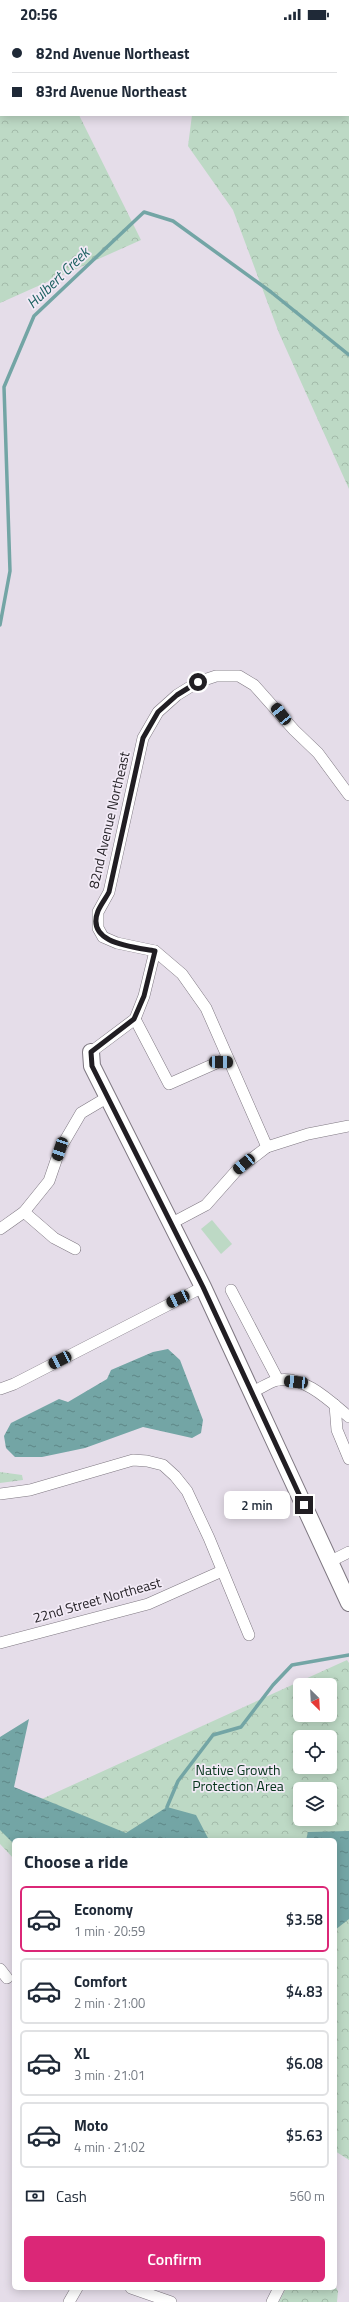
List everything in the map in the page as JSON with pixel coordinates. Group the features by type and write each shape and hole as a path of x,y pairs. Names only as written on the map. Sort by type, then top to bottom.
{"street":[{"name":"82nd Avenue Northeast","path":"267,1147 206,1008 182,974 155,951 117,943 103,937 98,928 98,912 109,892 143,738 158,712 177,695 198,682 216,676 239,676 254,685 273,704 294,730 318,753 349,795"},
{"path":"155,951 144,996 134,1019 91,1052 92,1066 203,1287 349,1603"},
{"path":"134,1019 168,1084 221,1062 229,1062"},
{"path":"0,1229 24,1212 49,1181 60,1149 81,1114 108,1097"},
{"path":"172,1223 206,1205 237,1170 267,1147 308,1134 349,1126"},
{"path":"24,1212 54,1238 75,1249"},
{"path":"0,1389 14,1384 203,1287"},
{"path":"231,1290 278,1380"},
{"path":"252,1392 278,1380 296,1382 313,1389 349,1417"},
{"path":"335,1406 337,1430 349,1459"},
{"path":"0,1494 30,1490 133,1460 147,1461 163,1465 175,1476 195,1506 249,1635"},
{"path":"331,1562 349,1552"},
{"name":"22nd Street Northeast","path":"0,1643 148,1604 222,1571"},
{"path":"0,1969 7,1978"},
{"path":"69,2302 76,2290"},
{"path":"137,2290 171,2302"},
{"path":"272,2302 278,2290"}],"green space":[{"path":"0,116 79,116 141,240 0,303"},
{"path":"192,116 349,116 349,489 279,333 233,210 188,146"},
{"path":"212,1220 232,1244 221,1254 201,1229"},
{"path":"0,1472 22,1475 23,1480 0,1483"},
{"name":"Native Growth Protection Area","path":"347,1660 349,1663 349,2160 337,2152 337,1838 12,1838 12,1857 0,1844 0,1818 293,1685 293,1722 337,1722 337,1678 307,1678"},
{"path":"337,2289 338,2291 337,2302 279,2302 285,2290"}],"water":[{"path":"168,1349 180,1360 203,1420 201,1433 192,1438 143,1427 85,1448 42,1457 15,1457 6,1448 4,1436 11,1423 59,1399 68,1402 107,1379 111,1370 153,1352"},
{"path":"29,1719 14,1787 126,1833 167,1807 196,1815 208,1838 12,1838 12,1842 0,1830 0,1737"},
{"path":"349,1831 349,1919 337,1928 337,1838 306,1838 308,1832"}],"waterway":[{"name":"Hulbert Creek","path":"0,625 10,571 4,387 34,316 144,212 173,221 271,292 349,355"},
{"path":"167,1807 178,1781 213,1735 241,1727 273,1685 292,1665 349,1655"}],"route":[{"path":"198,682 177,695 158,712 143,738 109,892 98,912 98,928 103,937 117,943 155,951 144,996 134,1019 91,1052 92,1066 203,1287 304,1505"}]}
